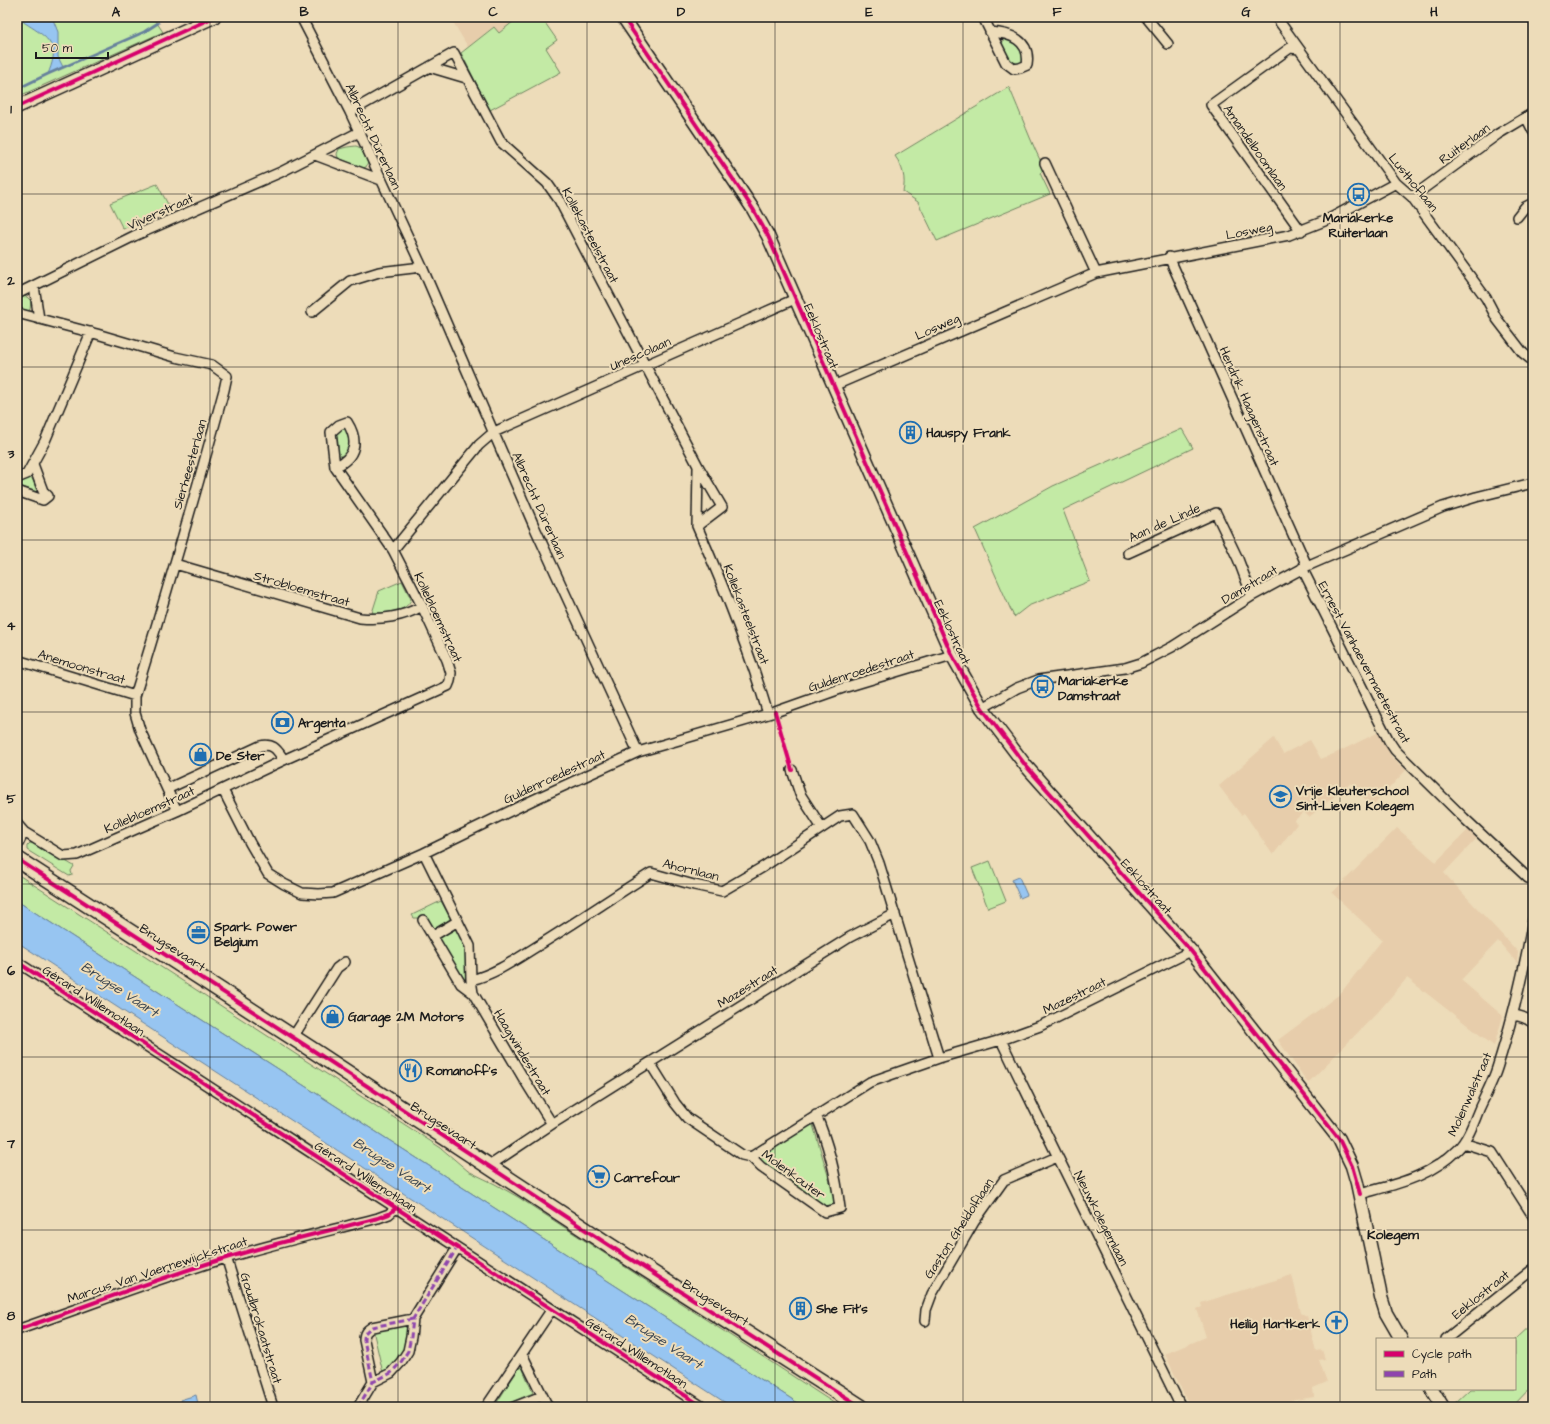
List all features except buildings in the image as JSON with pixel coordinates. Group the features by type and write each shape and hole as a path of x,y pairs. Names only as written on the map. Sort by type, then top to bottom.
{"main road":[{"name":"Brugsevaart","path":"17,859 293,1037 607,1244 861,1407"}],"street":[{"path":"17,107 214,17"},
{"name":"Albrecht Dürerlaan","path":"301,17 350,112 380,180 422,267 537,533 638,752"},
{"name":"Eeklostraat","path":"623,17 753,208 768,236 952,655 982,708 1026,766 1192,951 1339,1139 1352,1166 1360,1194 1379,1291 1386,1313 1400,1338"},
{"path":"982,17 998,51 1006,63 1014,69 1027,65 1028,57 1025,48 1019,40 1012,35 990,32"},
{"path":"1146,17 1168,44"},
{"name":"Lusthoflaan","path":"1276,17 1396,183 1412,197 1486,298 1497,319 1523,353 1533,361"},
{"name":"Amandelboomlaan","path":"1299,49 1290,48 1211,105 1300,231"},
{"name":"Kollekasteelstraat","path":"350,112 454,53 501,142 547,183 559,200 698,466 722,507 697,526"},
{"path":"429,67 466,78"},
{"path":"1529,115 1533,131"},
{"name":"Ruiterlaan","path":"1412,197 1498,134 1529,115"},
{"name":"Vijverstraat","path":"17,294 134,236 281,172 359,132"},
{"path":"315,155 380,180"},
{"path":"1045,163 1096,273"},
{"name":"Losweg","path":"833,386 1010,308 1096,273 1249,243 1300,231 1327,220 1396,183"},
{"path":"1517,217 1525,207 1533,203"},
{"name":"Hendrik Haagenstraat","path":"1169,258 1304,567"},
{"path":"312,312 350,281 379,272 422,267"},
{"path":"34,286 39,319"},
{"name":"Unescolaan","path":"494,432 796,299"},
{"name":"Sierheesterlaan","path":"17,313 91,332 175,357 212,365 227,376 175,564 135,696"},
{"path":"17,478 27,474 45,441 91,332"},
{"path":"393,550 478,445 494,432"},
{"path":"17,491 43,500 48,496 43,491 33,464"},
{"name":"Kollebloemstraat","path":"17,824 24,832 63,856 77,856 448,686 451,673 447,660 422,606 393,550 335,466"},
{"name":"Kollekasteelstraat","path":"698,466 697,526 716,569 771,713"},
{"name":"Damstraat","path":"982,708 1018,688 1038,680 1124,668 1141,663 1172,648 1252,596 1304,567 1443,507 1533,483"},
{"name":"Aan de Linde","path":"1128,552 1216,513 1238,559 1252,596"},
{"name":"Strobloemstraat","path":"175,564 360,618 372,619 394,616 413,611 422,606"},
{"name":"Ernest Vanhaevermaetestraat","path":"1304,567 1389,741 1396,750 1470,824 1528,878 1533,879"},
{"name":"Guldenroedestraat","path":"223,790 250,843 268,874 302,893 333,893 424,853 533,800 638,752 771,713 843,688 952,655"},
{"name":"Anemoonstraat","path":"17,660 135,696 135,713 140,730 177,811"},
{"name":"Kollebloemstraat","path":"167,789 260,746 268,744 276,749 284,760"},
{"path":"792,770 800,794 822,828"},
{"name":"Ahornlaan","path":"471,980 484,976 506,965 559,933 651,873 722,891 763,867 840,816 853,814 870,841 879,863 895,914"},
{"path":"17,846 24,832"},
{"name":"Haagwindestraat","path":"424,853 470,946 473,993 552,1124"},
{"path":"895,914 939,1058"},
{"name":"Mazestraat","path":"489,1166 552,1124 850,937 895,914"},
{"name":"Haagwindestraat","path":"423,920 461,984 473,993"},
{"name":"Molenwalstraat","path":"1360,1194 1410,1180 1427,1173 1458,1149 1467,1137 1497,1069 1513,1015 1525,965 1533,920"},
{"path":"433,936 458,921"},
{"name":"Mazestraat","path":"816,1115 870,1082 939,1058 1001,1040 1043,1025 1192,951"},
{"name":"Gérard Willemotlaan","path":"17,962 703,1407"},
{"path":"293,1037 337,968 345,962"},
{"path":"1513,1015 1522,1016 1529,1019 1533,1023"},
{"name":"Nieuwkolegemlaan","path":"1001,1040 1057,1157 1181,1407"},
{"name":"Molenkouter","path":"650,1063 675,1103 687,1118 742,1155 751,1157 761,1167 825,1212 840,1208 832,1162 816,1115 751,1157"},
{"path":"1463,1142 1492,1152 1533,1216"},
{"name":"Gaston Gheldolflaan","path":"925,1321 926,1310 932,1294 974,1222 1004,1180 1057,1157"},
{"name":"Marcus Van Vaernewijckstraat","path":"17,1330 95,1303 140,1285 226,1257 378,1218 389,1214 396,1208"},
{"path":"358,1407 373,1382 391,1373 408,1351 413,1318 457,1248"},
{"name":"Goudbrokaatstraat","path":"226,1257 273,1407"},
{"name":"Eeklostraat","path":"1447,1338 1532,1270"},
{"path":"486,1407 552,1309"},
{"path":"373,1382 364,1334 372,1327 413,1318"},
{"path":"522,1354 548,1407"},
{"path":"1433,1390 1443,1407"},
{"path":"514,1407 542,1396"}],"shaded area":[{"path":"450,17 519,17 498,34 493,27 468,47"},
{"name":"Vrije Kleuterschool Sint-Lieven Kolegem","path":"1379,732 1392,758 1406,770 1372,807 1351,783 1309,817 1304,812 1294,821 1297,824 1273,855 1244,813 1241,815 1219,786 1274,738 1283,754 1310,740 1321,759"},
{"path":"1397,828 1436,862 1468,830 1477,838 1444,873 1518,952 1517,963 1498,941 1461,980 1503,1016 1494,1046 1407,978 1378,1012 1308,1083 1278,1040 1340,994 1382,940 1332,893"},
{"path":"1292,1275 1301,1313 1307,1316 1316,1351 1322,1350 1325,1359 1319,1360 1327,1382 1313,1388 1314,1397 1289,1401 1273,1405 1273,1407 1190,1407 1165,1354 1206,1337 1197,1309 1202,1307 1201,1303"}],"green space":[{"path":"17,17 153,17 163,32 17,97"},
{"path":"519,17 541,17 557,40 546,48 561,72 490,110 461,53 494,27 499,33"},
{"path":"1007,39 1019,48 1024,56 1021,64 1012,64 1002,47 1003,40"},
{"path":"1009,87 1045,170 1040,173 1050,194 937,241 918,202 903,192 903,173 895,156"},
{"path":"356,146 361,148 368,163 366,167 363,168 338,158 337,154 339,149"},
{"path":"157,184 170,208 123,229 110,203"},
{"path":"22,296 27,297 31,301 30,309 27,313 17,309 17,299"},
{"path":"346,428 350,446 346,453 336,457 337,433 341,429"},
{"path":"1182,429 1193,448 1063,510 1090,581 1028,606 1014,617 975,529 1053,486"},
{"path":"26,478 33,480 37,492 20,486 19,484"},
{"path":"402,581 411,599 409,604 400,610 372,613 379,591"},
{"path":"30,843 36,844 74,866 71,871 72,875 69,876 27,850 27,846"},
{"path":"990,861 1006,901 988,908 972,868"},
{"path":"17,874 441,1148 468,1171 518,1197 840,1407 804,1407 17,901"},
{"path":"441,901 450,917 451,923 439,930 433,930 426,918 414,918 412,915"},
{"path":"451,929 456,929 465,946 466,984 437,937"},
{"path":"813,1125 836,1202 833,1206 828,1208 761,1162 761,1156"},
{"path":"1533,1323 1533,1385 1512,1407 1456,1407 1454,1404 1469,1390 1516,1390 1516,1339"},
{"path":"401,1324 407,1328 409,1334 407,1342 399,1357 383,1373 373,1330"},
{"path":"522,1367 533,1393 499,1407 494,1407 519,1368"}],"water":[{"path":"17,17 52,17 58,32 58,57 63,67 48,74 53,58 51,44 41,34"},
{"path":"1019,877 1027,895 1020,898 1012,880"},
{"name":"Brugse Vaart","path":"17,901 804,1407 732,1407 17,942"},
{"path":"196,1395 198,1404 182,1407 180,1400"}],"waterway":[{"path":"17,89 144,32 158,23"}],"marked path":[{"path":"413,1319 372,1327 366,1332 364,1340 373,1382 391,1373 408,1351 413,1319 457,1248"},
{"path":"358,1407 373,1382"}],"cycle path":[{"path":"17,107 214,17"},
{"path":"623,17 753,209 768,236 952,655 982,708 1026,766 1191,951 1339,1139 1352,1166 1360,1194"},
{"path":"775,712 792,770"},
{"path":"17,859 314,1051 607,1244 861,1407"},
{"path":"17,962 703,1407"},
{"path":"17,1330 200,1266 264,1247 378,1218 389,1214 396,1208"}],"place":[{"name":"Mariakerke Ruiterlaan","path":"1358,195"},
{"name":"Hauspy Frank","path":"911,432"},
{"name":"Mariakerke Damstraat","path":"1042,687"},
{"name":"Argenta","path":"282,722"},
{"name":"De Ster","path":"201,755"},
{"name":"Vrije Kleuterschool Sint-Lieven Kolegem","path":"1281,797"},
{"name":"Spark Power Belgium","path":"199,933"},
{"name":"Garage 2M Motors","path":"333,1016"},
{"name":"Romanoff's","path":"411,1070"},
{"name":"Carrefour","path":"599,1177"},
{"name":"She Fit's","path":"801,1308"},
{"name":"Heilig Hartkerk","path":"1336,1323"}],"district":[{"name":"Kolegem","path":"1393,1234"}]}
